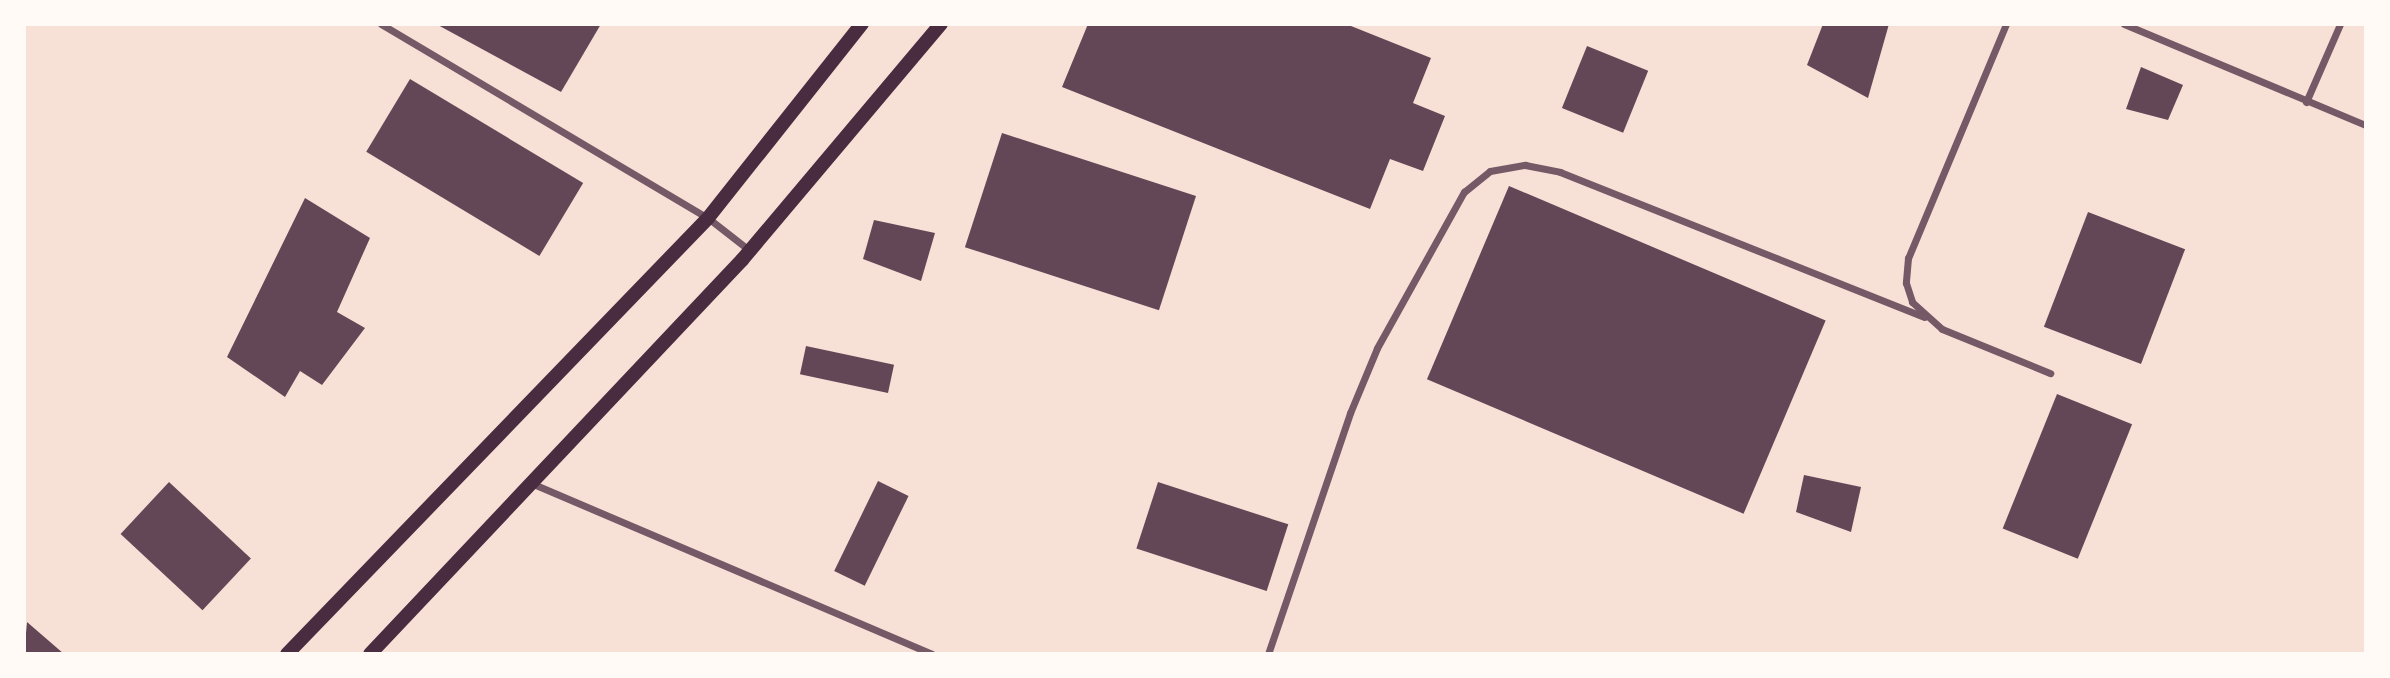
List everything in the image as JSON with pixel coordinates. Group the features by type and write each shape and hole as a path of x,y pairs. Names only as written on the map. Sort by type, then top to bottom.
{"main road":[{"path":"287,653 708,218 862,24"},
{"path":"370,653 749,250 941,24"}],"street":[{"path":"381,24 708,218 749,250"},
{"path":"1924,317 1912,302 1906,283 1908,258 2006,24"},
{"path":"2124,24 2365,125"},
{"path":"2306,102 2340,24"},
{"path":"1268,653 1350,413 1377,348 1464,191 1490,171 1525,165 1560,172 1924,317 1942,329 2050,373"},
{"path":"531,483 932,653"}],"building":[{"path":"436,24 601,24 561,92"},
{"path":"1088,24 1346,24 1431,58 1413,103 1445,116 1423,171 1390,159 1370,209 1062,87"},
{"path":"1823,24 1889,24 1868,98 1807,65"},
{"path":"1587,46 1648,71 1623,133 1562,108"},
{"path":"2141,67 2183,85 2168,120 2126,109"},
{"path":"410,79 583,183 539,256 366,152"},
{"path":"1002,133 1196,196 1159,310 965,247"},
{"path":"1509,186 1826,320 1744,514 1427,379"},
{"path":"305,198 370,238 337,312 365,328 322,385 300,371 285,397 227,357"},
{"path":"2088,212 2185,249 2141,364 2044,327"},
{"path":"874,220 935,233 921,281 863,259"},
{"path":"806,346 894,365 888,393 800,374"},
{"path":"2057,394 2132,424 2078,559 2003,528"},
{"path":"1804,475 1861,487 1851,532 1796,512"},
{"path":"878,481 909,496 865,586 834,571"},
{"path":"169,482 251,558 202,610 121,534"},
{"path":"1158,482 1288,524 1267,591 1136,549"},
{"path":"27,622 64,654 24,654"}]}
